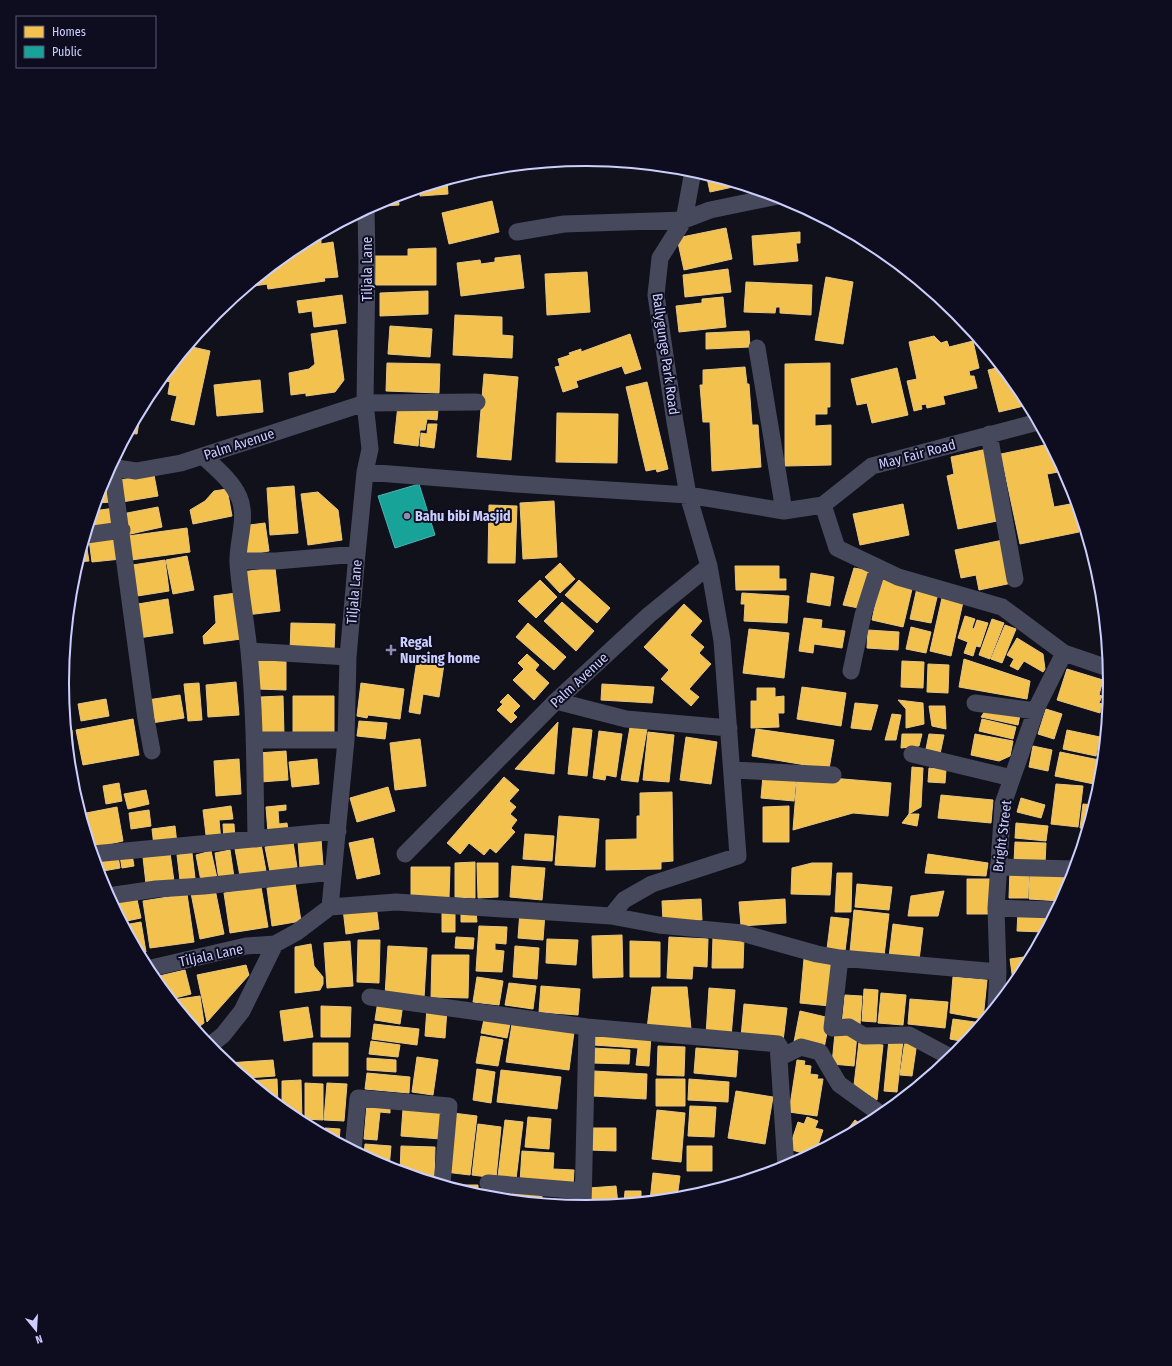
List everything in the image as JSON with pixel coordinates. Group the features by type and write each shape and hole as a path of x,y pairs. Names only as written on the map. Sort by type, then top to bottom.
{"street":[{"path":"684,220 692,177"},
{"path":"517,232 564,224 684,220 710,210 766,198"},
{"name":"Tiljala Lane","path":"154,967 246,946 274,944 297,932 330,907 346,740 348,657 364,472 370,449 365,403 366,215"},
{"name":"Ballygunge Park Road","path":"684,220 660,258 656,295 675,422 688,495"},
{"path":"757,348 784,511"},
{"name":"Palm Avenue","path":"116,468 136,471 181,463 365,403 477,402"},
{"name":"May Fair Road","path":"364,472 516,484 688,495 784,511 823,505 872,466 1033,423"},
{"path":"989,434 1015,579"},
{"path":"204,456 231,484 239,497 242,509 238,561 241,596 249,651 254,740 256,839"},
{"path":"112,475 122,530 145,712 152,751"},
{"path":"611,916 624,900 652,884 738,856 733,770 722,641 709,566 688,495"},
{"path":"823,505 837,548 898,577 1002,607 1064,653 1103,666"},
{"path":"91,535 122,530"},
{"path":"238,561 276,561 357,554"},
{"name":"Palm Avenue","path":"405,854 556,701 649,614 709,566"},
{"path":"851,671 863,615 878,568"},
{"path":"249,651 348,657"},
{"name":"Bright Street","path":"999,994 996,908 1003,804 1036,711 1064,653"},
{"path":"556,701 626,719 729,728"},
{"path":"975,703 1036,711"},
{"path":"254,740 346,740"},
{"path":"912,754 1012,778"},
{"path":"733,770 832,774"},
{"path":"98,854 338,831"},
{"path":"998,867 1069,868"},
{"path":"114,895 156,889 204,886 333,872"},
{"path":"330,907 396,902 611,916 659,925 742,933 817,954 840,958 998,972"},
{"path":"996,908 1051,910"},
{"path":"214,1042 223,1035 242,1011 274,944"},
{"path":"840,958 832,1028 849,1028 864,1036 909,1035 946,1055"},
{"path":"370,997 587,1027 778,1044"},
{"path":"488,1183 583,1199 587,1027"},
{"path":"778,1044 785,1055 801,1047 820,1052 839,1084 876,1111"},
{"path":"778,1044 788,1159"},
{"path":"353,1145 358,1098 448,1106 442,1179"}],"building: Homes":[{"path":"708,181 732,187 710,192"},
{"path":"447,185 448,194 420,196 420,193"},
{"path":"399,201 399,205 386,206"},
{"path":"492,201 499,232 449,244 442,213"},
{"path":"726,228 732,259 684,270 677,238"},
{"path":"800,232 800,243 796,243 798,261 754,265 752,236"},
{"path":"321,239 321,244 333,242 338,277 324,278 325,281 268,289 267,284 255,286 299,253"},
{"path":"436,248 436,285 372,285 372,256 408,256 408,249"},
{"path":"520,255 524,288 461,296 457,263 480,260 481,264 495,262 495,258"},
{"path":"728,269 731,292 685,297 683,275"},
{"path":"587,272 590,312 547,315 545,274"},
{"path":"826,277 853,282 843,344 815,340"},
{"path":"746,282 812,285 811,315 780,313 780,307 776,307 775,313 744,312"},
{"path":"428,291 428,314 380,316 380,293"},
{"path":"342,295 346,323 314,327 312,311 299,313 297,301"},
{"path":"723,297 726,327 679,332 676,306 702,303 702,299"},
{"path":"455,315 502,317 502,335 513,336 512,358 453,355"},
{"path":"390,326 432,329 430,357 388,354"},
{"path":"337,330 344,380 335,392 306,396 306,393 291,395 289,373 309,369 315,364 311,334"},
{"path":"749,331 750,347 706,349 706,333"},
{"path":"630,334 641,369 625,374 622,366 576,381 578,387 563,392 555,367 560,366 558,359 570,355 569,353 581,349 581,352"},
{"path":"934,336 941,343 947,341 949,347 973,341 979,368 969,371 970,376 974,376 977,388 943,396 945,404 927,408 926,404 921,405 922,409 914,411 907,381 917,379 909,342"},
{"path":"193,347 210,351 194,425 171,420 177,396 168,394 170,382 167,381"},
{"path":"387,363 440,364 439,393 386,391"},
{"path":"830,363 830,407 827,407 827,414 815,414 815,426 831,425 831,465 785,466 785,364"},
{"path":"745,367 747,384 749,384 752,425 758,425 761,467 712,471 710,422 703,422 700,385 703,385 703,370"},
{"path":"897,368 908,415 872,423 867,403 857,405 851,379"},
{"path":"996,368 1022,406 999,412 988,370"},
{"path":"484,374 518,377 511,460 477,457"},
{"path":"260,380 263,412 217,416 214,385"},
{"path":"647,382 668,469 657,472 656,469 646,471 626,387"},
{"path":"398,405 438,409 437,420 427,419 425,430 420,430 418,446 394,443"},
{"path":"557,413 618,414 617,463 556,462"},
{"path":"139,423 137,434 133,434"},
{"path":"428,424 437,424 434,448 420,446 421,433 427,434"},
{"path":"1045,445 1058,472 1047,474 1054,507 1071,504 1079,532 1020,544 1001,454"},
{"path":"987,449 1002,520 958,529 947,476 954,474 951,457"},
{"path":"154,475 158,496 122,502 119,480"},
{"path":"110,480 113,502 101,503"},
{"path":"294,486 298,533 270,535 267,488"},
{"path":"227,489 232,516 193,524 190,510 205,501 214,491"},
{"path":"318,492 338,510 342,540 308,545 301,494"},
{"path":"554,501 557,557 523,559 520,503"},
{"path":"903,504 909,535 860,545 853,514"},
{"path":"489,505 517,506 515,563 488,563"},
{"path":"158,507 162,527 126,535 122,514"},
{"path":"115,508 118,527 92,531 99,510"},
{"path":"265,523 269,551 246,555 242,526"},
{"path":"187,528 190,552 131,560 128,536"},
{"path":"118,536 121,559 92,562 90,539"},
{"path":"1003,540 1012,583 979,590 976,575 961,578 955,550"},
{"path":"87,549 89,561 84,561"},
{"path":"187,556 194,590 173,594 166,560"},
{"path":"165,560 169,591 131,597 126,566"},
{"path":"560,563 575,579 560,593 545,577"},
{"path":"735,566 779,566 779,579 786,579 786,590 736,590"},
{"path":"275,568 280,611 246,615 241,572"},
{"path":"854,568 870,571 864,609 843,605"},
{"path":"811,573 834,577 830,606 807,602"},
{"path":"881,578 913,585 903,627 872,620"},
{"path":"540,580 557,597 536,618 518,601"},
{"path":"579,580 610,608 597,623 565,595"},
{"path":"917,588 938,593 931,623 910,619"},
{"path":"236,593 241,639 204,644 203,636 216,623 214,596"},
{"path":"742,593 789,596 787,623 744,621 745,604 741,604"},
{"path":"942,598 963,602 951,656 930,651"},
{"path":"168,599 173,633 138,638 132,605"},
{"path":"562,602 594,631 576,651 544,621"},
{"path":"684,604 702,621 690,635 704,647 699,653 711,664 689,689 699,697 691,706 661,679 669,670 644,647"},
{"path":"965,616 975,619 972,628 974,629 977,620 988,623 980,647 976,646 973,656 964,653 968,642 958,638"},
{"path":"804,618 822,620 821,628 845,631 842,648 814,644 813,653 799,651"},
{"path":"992,619 1004,623 990,659 979,655"},
{"path":"291,623 335,624 334,652 290,651"},
{"path":"528,623 566,657 554,670 516,637"},
{"path":"1005,625 1016,629 1002,663 991,659"},
{"path":"911,627 931,632 926,653 906,649"},
{"path":"749,629 789,633 784,678 743,673"},
{"path":"868,630 899,632 898,650 867,648"},
{"path":"1017,638 1043,654 1045,669 1043,672 1024,661 1018,670 1010,666 1014,659 1007,655"},
{"path":"527,654 539,665 535,670 549,683 534,700 513,680 524,669 518,663"},
{"path":"964,659 1030,681 1027,699 959,687"},
{"path":"257,660 286,661 286,690 257,689"},
{"path":"417,660 444,664 439,697 423,694 420,714 409,712"},
{"path":"902,661 924,662 923,688 901,687"},
{"path":"928,664 949,665 948,693 927,692"},
{"path":"1067,669 1103,680 1099,695 1102,696 1099,703 1102,704 1100,713 1057,700"},
{"path":"236,682 239,715 208,717 206,685"},
{"path":"199,683 202,720 188,721 184,684"},
{"path":"361,683 404,689 400,719 368,715 367,718 357,716"},
{"path":"602,684 654,687 652,703 601,700"},
{"path":"802,687 846,693 841,726 797,719"},
{"path":"757,688 775,688 775,697 784,696 784,713 778,713 779,727 751,728 751,701 757,701"},
{"path":"508,694 520,706 513,713 517,717 511,723 497,710 503,704 500,702"},
{"path":"180,695 184,718 145,724 141,701"},
{"path":"283,696 284,735 260,735 260,697"},
{"path":"293,696 334,696 334,736 293,736"},
{"path":"106,699 109,716 81,721 78,704"},
{"path":"898,700 923,703 924,724 906,728 906,709"},
{"path":"855,703 878,705 871,730 851,728"},
{"path":"929,706 945,706 946,729 932,726"},
{"path":"1046,709 1062,714 1054,739 1038,734"},
{"path":"985,711 1020,715 1018,725 981,717"},
{"path":"892,714 901,715 896,740 885,740"},
{"path":"133,719 139,755 83,765 76,730"},
{"path":"982,719 1016,727 1013,739 979,731"},
{"path":"359,721 387,723 385,739 357,736"},
{"path":"558,722 554,774 515,769"},
{"path":"630,727 647,729 638,782 621,780"},
{"path":"573,728 592,730 587,776 568,774"},
{"path":"756,729 834,740 829,769 752,756"},
{"path":"72,730 74,754 73,750"},
{"path":"1067,730 1100,737 1096,756 1063,749"},
{"path":"599,731 622,734 616,777 606,775 605,780 593,778"},
{"path":"648,732 674,735 669,782 643,780"},
{"path":"902,734 922,734 919,746 901,748"},
{"path":"929,734 944,735 940,754 926,749"},
{"path":"975,734 1013,741 1010,756 999,761 971,755"},
{"path":"686,737 717,742 711,784 680,780"},
{"path":"420,739 426,786 395,790 390,743"},
{"path":"1033,746 1052,750 1048,771 1029,767"},
{"path":"286,751 288,780 260,782 258,753"},
{"path":"1060,752 1097,760 1093,784 1055,776"},
{"path":"239,759 241,794 216,796 214,761"},
{"path":"317,759 319,784 292,787 289,762"},
{"path":"912,767 923,768 921,807 909,814"},
{"path":"929,768 946,770 945,783 928,782"},
{"path":"763,776 796,779 794,801 761,798"},
{"path":"504,777 519,790 509,801 516,807 510,814 517,820 511,828 515,832 496,853 490,848 484,855 469,843 460,854 447,843"},
{"path":"819,777 891,783 888,816 853,813 793,830 797,779"},
{"path":"119,783 122,801 106,804 103,786"},
{"path":"1056,784 1083,786 1078,827 1051,824"},
{"path":"388,787 395,811 357,822 350,798"},
{"path":"146,790 149,804 128,809 124,794"},
{"path":"672,792 673,861 661,862 661,869 606,870 606,840 637,839 637,816 640,816 640,793"},
{"path":"941,795 993,800 991,823 938,818"},
{"path":"1021,798 1045,805 1041,818 1017,812"},
{"path":"1083,804 1088,804 1082,828 1080,828"},
{"path":"286,805 286,810 278,811 279,824 287,823 288,830 268,832 266,807"},
{"path":"231,806 233,819 219,820 221,841 207,843 203,810"},
{"path":"789,806 789,842 763,842 763,807"},
{"path":"117,807 123,841 95,847 86,813"},
{"path":"149,810 151,826 131,829 129,813"},
{"path":"909,814 919,814 917,826 902,823"},
{"path":"559,816 599,819 595,867 555,865"},
{"path":"1016,823 1048,826 1046,841 1015,838"},
{"path":"223,824 234,824 235,840 224,841"},
{"path":"175,826 177,844 154,846 152,829"},
{"path":"525,834 554,836 552,861 523,859"},
{"path":"373,838 380,874 357,879 349,843"},
{"path":"321,839 323,865 300,868 298,841"},
{"path":"293,842 297,867 270,872 265,847"},
{"path":"1015,842 1046,843 1045,863 1014,862"},
{"path":"261,844 266,871 240,876 235,849"},
{"path":"230,850 234,877 219,880 215,853"},
{"path":"211,851 217,878 201,881 196,855"},
{"path":"170,853 174,881 146,884 143,857"},
{"path":"192,853 195,878 180,880 177,855"},
{"path":"132,854 134,866 122,868 120,856"},
{"path":"928,854 988,863 986,876 925,873"},
{"path":"118,856 120,868 104,871 101,859"},
{"path":"475,862 475,898 455,897 455,863"},
{"path":"477,863 498,863 498,897 478,898"},
{"path":"812,863 832,863 830,895 791,894 792,868"},
{"path":"512,866 545,868 542,900 510,897"},
{"path":"411,867 450,867 449,898 411,897"},
{"path":"1010,869 1029,869 1028,898 1009,898"},
{"path":"837,873 852,873 851,912 835,912"},
{"path":"1030,873 1067,874 1055,901 1029,899"},
{"path":"967,879 993,879 992,914 967,914"},
{"path":"295,883 301,921 272,926 267,888"},
{"path":"857,884 892,887 889,910 855,907"},
{"path":"261,887 268,927 230,933 224,893"},
{"path":"215,889 224,934 200,939 191,893"},
{"path":"944,891 938,916 908,916 911,896"},
{"path":"187,894 194,942 150,948 143,901"},
{"path":"136,895 141,918 127,921 116,899"},
{"path":"701,899 702,920 663,922 662,901"},
{"path":"785,899 786,923 741,926 739,902"},
{"path":"376,905 379,929 346,934 343,909"},
{"path":"854,910 889,914 884,956 850,952"},
{"path":"461,911 476,911 477,922 461,922"},
{"path":"520,911 545,913 543,940 518,938"},
{"path":"1018,911 1048,912 1048,916 1039,932 1017,931"},
{"path":"442,912 455,912 455,932 442,932"},
{"path":"831,917 849,919 845,951 827,949"},
{"path":"141,922 146,952 145,952 129,924"},
{"path":"893,924 923,928 919,960 889,957"},
{"path":"479,926 507,927 506,944 495,943 495,950 504,951 502,972 476,971"},
{"path":"622,935 623,977 593,978 592,936"},
{"path":"713,936 744,937 743,968 712,968"},
{"path":"456,937 474,938 473,949 455,948"},
{"path":"669,937 708,939 707,967 693,966 692,979 667,978"},
{"path":"547,939 578,940 576,965 546,963"},
{"path":"358,940 380,940 379,983 357,982"},
{"path":"350,941 353,986 327,988 324,943"},
{"path":"630,941 660,942 660,977 630,977"},
{"path":"311,944 314,966 323,977 323,984 320,990 295,993 295,947"},
{"path":"388,946 427,948 424,998 385,996"},
{"path":"515,946 539,948 537,979 513,977"},
{"path":"432,955 469,955 468,998 431,997"},
{"path":"1024,957 1012,975 1010,959"},
{"path":"804,959 834,962 830,1006 800,1003"},
{"path":"246,965 249,975 207,1022 197,975"},
{"path":"185,970 191,994 176,998 160,976"},
{"path":"477,977 503,981 499,1005 473,1002"},
{"path":"953,977 987,980 984,1013 980,1018 950,1013"},
{"path":"509,983 536,986 533,1009 505,1005"},
{"path":"541,986 580,989 578,1015 539,1012"},
{"path":"652,987 687,987 691,1029 647,1029"},
{"path":"709,988 735,990 731,1037 706,1035"},
{"path":"864,989 878,990 876,1022 862,1021"},
{"path":"881,993 906,995 903,1025 878,1023"},
{"path":"845,995 862,996 860,1025 842,1024"},
{"path":"200,996 204,1023 199,1027 177,999"},
{"path":"910,999 948,1002 945,1028 908,1024"},
{"path":"378,1001 403,1004 400,1024 375,1020"},
{"path":"744,1004 787,1008 783,1041 741,1037"},
{"path":"321,1006 351,1007 350,1037 321,1037"},
{"path":"308,1007 313,1037 284,1041 280,1011"},
{"path":"427,1008 447,1009 445,1038 425,1036"},
{"path":"800,1011 830,1018 824,1048 794,1042"},
{"path":"485,1015 511,1019 507,1038 481,1033"},
{"path":"953,1019 976,1022 960,1041 950,1039"},
{"path":"374,1024 419,1029 417,1045 372,1039"},
{"path":"512,1024 574,1032 569,1070 506,1062"},
{"path":"594,1031 651,1035 649,1066 636,1065 638,1048 593,1045"},
{"path":"835,1033 857,1035 854,1066 832,1064"},
{"path":"481,1036 503,1040 498,1066 476,1063"},
{"path":"889,1039 903,1040 897,1092 884,1091"},
{"path":"905,1040 917,1042 912,1076 900,1075"},
{"path":"371,1041 400,1045 398,1057 369,1054"},
{"path":"859,1042 883,1045 877,1100 854,1085"},
{"path":"313,1043 348,1043 348,1076 313,1076"},
{"path":"658,1046 685,1047 684,1076 657,1075"},
{"path":"593,1048 630,1050 629,1064 592,1063"},
{"path":"696,1048 738,1051 736,1077 694,1073"},
{"path":"417,1057 438,1060 433,1095 412,1092"},
{"path":"367,1058 396,1060 396,1072 367,1070"},
{"path":"273,1060 275,1076 252,1078 235,1062"},
{"path":"797,1060 805,1061 804,1065 811,1066 810,1074 818,1075 817,1079 823,1079 817,1116 789,1112"},
{"path":"477,1069 495,1072 491,1103 473,1100"},
{"path":"501,1070 561,1077 557,1109 497,1102"},
{"path":"594,1071 647,1074 646,1099 593,1096"},
{"path":"367,1073 410,1077 409,1093 365,1089"},
{"path":"277,1079 278,1098 271,1093 256,1080"},
{"path":"656,1079 685,1079 685,1106 656,1106"},
{"path":"689,1079 729,1082 728,1102 688,1100"},
{"path":"301,1080 302,1115 282,1101 282,1081"},
{"path":"305,1083 323,1084 323,1120 309,1119 305,1117"},
{"path":"327,1083 347,1084 344,1121 324,1120"},
{"path":"736,1091 773,1097 765,1144 728,1138"},
{"path":"367,1104 390,1105 390,1113 380,1112 377,1140 364,1139"},
{"path":"690,1106 716,1107 714,1137 688,1136"},
{"path":"403,1109 443,1112 441,1139 401,1136"},
{"path":"657,1110 685,1113 681,1162 652,1159"},
{"path":"453,1113 477,1116 470,1175 445,1172"},
{"path":"528,1117 551,1119 549,1149 525,1147"},
{"path":"807,1117 818,1121 815,1128 823,1130 818,1145 802,1153 789,1149 798,1122 804,1124"},
{"path":"505,1120 523,1122 516,1179 498,1176"},
{"path":"855,1120 858,1122 849,1128"},
{"path":"478,1124 501,1127 496,1178 472,1175"},
{"path":"325,1128 340,1129 339,1138 327,1131"},
{"path":"589,1128 616,1128 616,1151 589,1150"},
{"path":"365,1144 391,1146 390,1162 388,1161 364,1150"},
{"path":"401,1146 435,1147 434,1177 400,1166"},
{"path":"687,1146 712,1146 712,1171 687,1171"},
{"path":"522,1151 554,1153 553,1169 574,1170 573,1185 520,1182"},
{"path":"653,1173 680,1176 678,1192 651,1196"},
{"path":"464,1185 478,1185 478,1188"},
{"path":"616,1186 617,1199 590,1200 589,1188"},
{"path":"625,1191 641,1191 641,1197 624,1199"},
{"path":"542,1192 542,1198 519,1196 512,1195 512,1193"}],"building: Public":[{"name":"Bahu bibi Masjid","path":"419,484 435,535 395,548 378,496"}],"place":[{"name":"Bahu bibi Masjid","path":"407,516"},
{"name":"Regal Nursing home","path":"391,650"}]}
